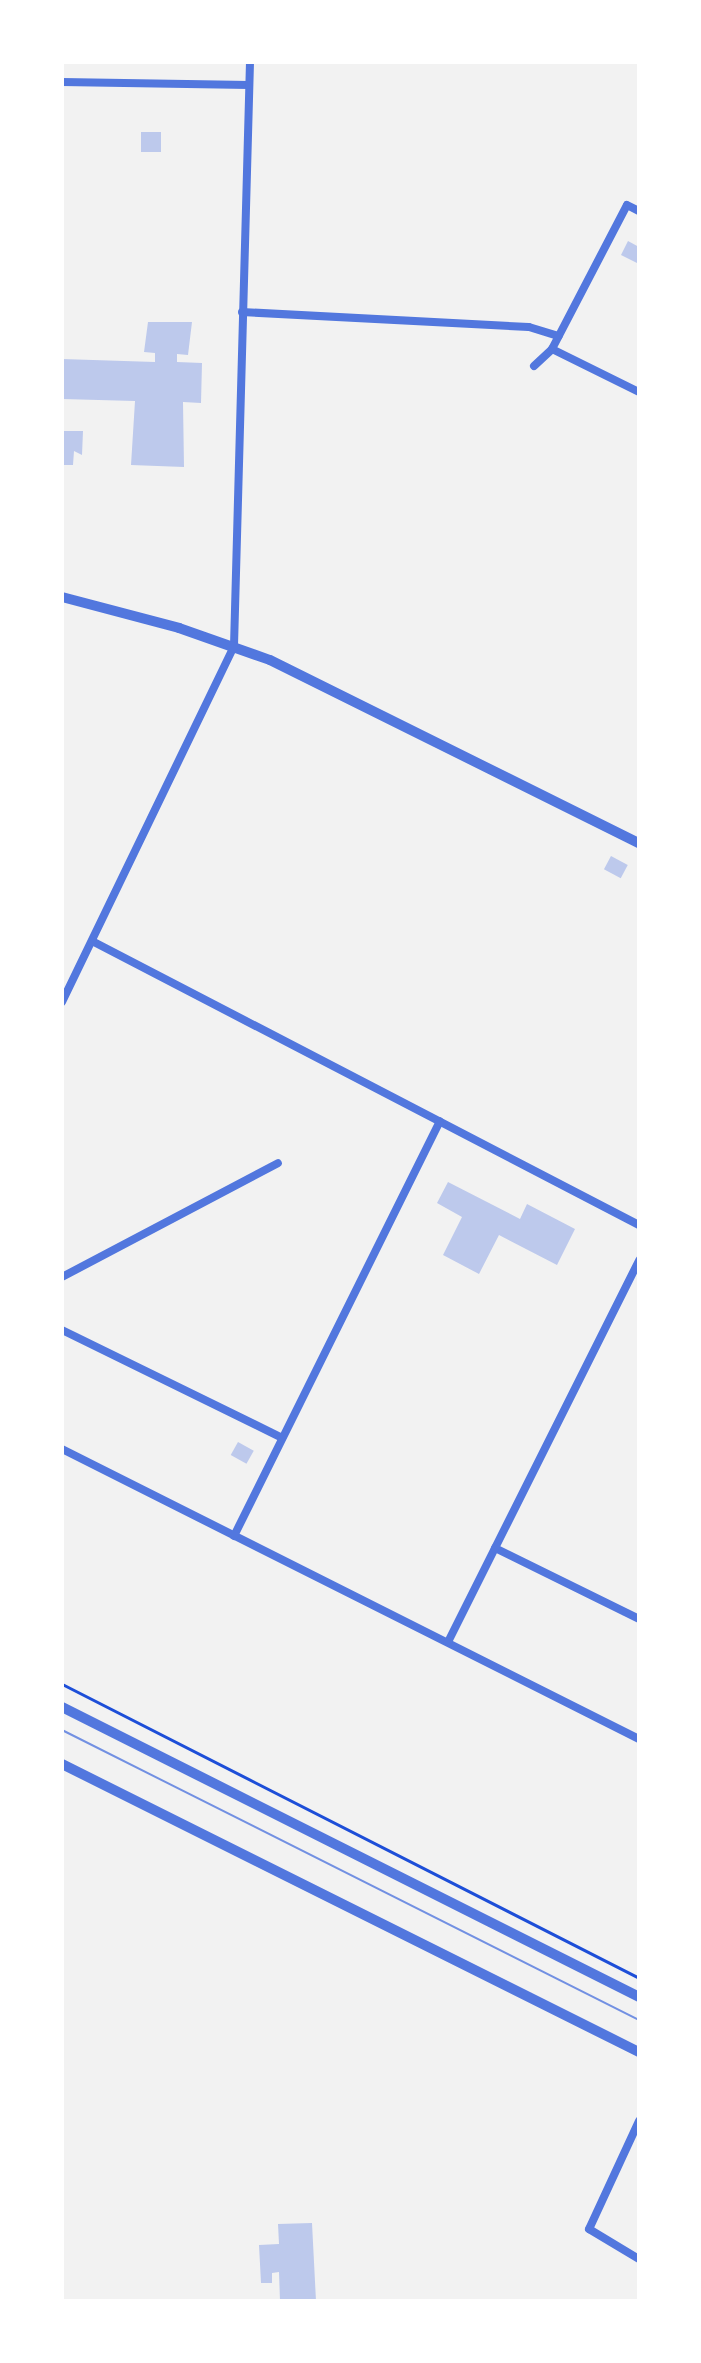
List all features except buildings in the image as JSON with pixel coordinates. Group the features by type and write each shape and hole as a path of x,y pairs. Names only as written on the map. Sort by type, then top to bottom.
{"street":[{"path":"62,1002 92,941 97,921 234,646 250,62"},
{"path":"62,82 249,85"},
{"path":"534,366 552,349 627,205 639,211"},
{"path":"242,312 529,327 559,336"},
{"path":"552,349 639,392"},
{"path":"62,597 234,646 639,843"},
{"path":"92,941 639,1225"},
{"path":"234,1536 440,1121"},
{"path":"62,1277 278,1163"},
{"path":"448,1642 639,1260"},
{"path":"62,1330 282,1438"},
{"path":"62,1449 639,1739"},
{"path":"495,1548 639,1619"},
{"path":"62,1707 639,1997"},
{"path":"62,1764 639,2052"},
{"path":"639,2121 589,2229 639,2259"}],"path":[{"path":"62,1684 639,1978"}],"tram line":[{"path":"62,1730 639,2020"}]}
